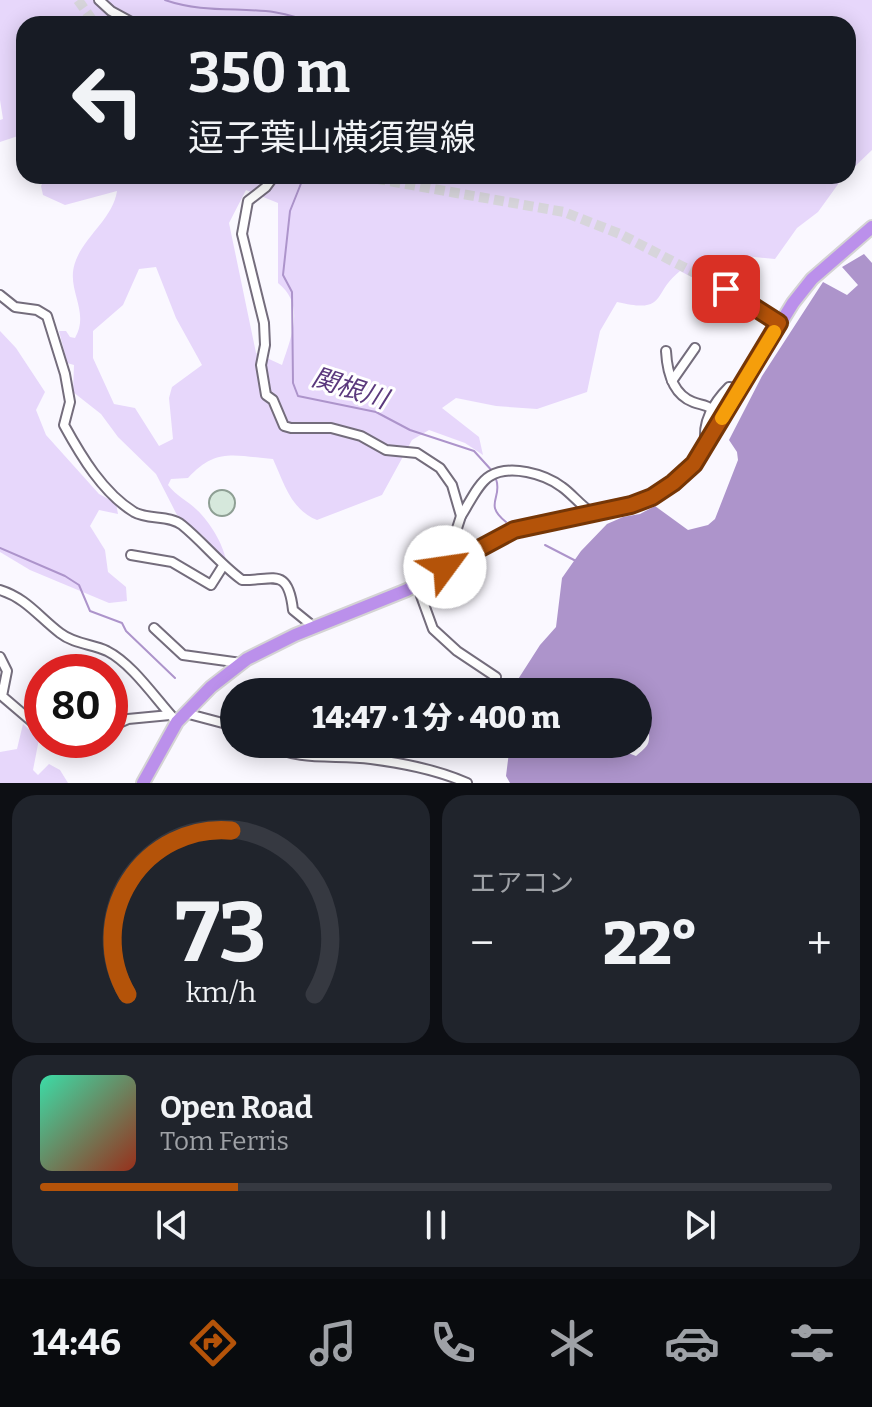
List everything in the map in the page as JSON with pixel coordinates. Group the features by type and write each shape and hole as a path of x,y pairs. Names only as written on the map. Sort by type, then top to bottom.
{"highway":[{"path":"143,783 177,717 241,663 274,645 417,585 514,530 631,505 652,497 688,470 707,445 779,323 812,279 872,227"}],"main road":[{"path":"726,289 779,323"}],"street":[{"path":"99,0 120,16"},
{"path":"268,184 248,201 242,234 264,323 265,345 261,365 266,395 273,400 280,422 291,428 331,428 361,436 386,450 417,453 448,477 461,516"},
{"path":"0,295 15,307 37,310 47,316 65,374 70,402 64,425 100,480 135,512 183,526 223,566 242,580 277,577 290,590 293,610 312,629"},
{"path":"672,381 695,348"},
{"path":"666,351 668,376 690,401 712,409"},
{"path":"707,445 703,432 712,409 729,387 739,389"},
{"path":"450,564 449,553 461,516 489,476 518,471 541,476 561,486 591,512"},
{"path":"131,555 172,562 211,585 223,566"},
{"path":"417,585 433,629 457,651 496,677"},
{"path":"0,590 16,595 63,636 108,652 177,717"},
{"path":"154,628 183,655 241,663"},
{"path":"0,657 7,671 2,696 24,715"},
{"path":"128,719 177,717 220,723"},
{"path":"352,758 451,776 467,783"}],"shaded area":[{"path":"0,0 872,0 872,150 856,165 856,16 16,16 16,137 0,142 0,120 3,119 0,100"},
{"path":"42,184 838,184 818,212 797,228 775,259 730,257 719,272 703,283 680,271 652,304 617,302 600,331 587,392 537,409 496,406 456,398 442,408 479,437 483,455 465,443 429,430 412,440 382,495 317,520 295,503 273,459 227,456 208,462 188,478 171,479 168,485 171,489 197,510 211,527 226,560 177,515 156,474 118,437 101,414 73,392 74,365 67,363 59,331 66,331 75,338 80,318 73,280 76,260 110,210 117,191 65,205 43,195","holes":["246,190 278,203 278,283 287,292 294,311 292,333 282,365 256,353 229,223","156,267 176,318 202,365 172,387 169,398 173,439 159,446 135,408 114,404 93,358 93,331 123,305 139,269"]},
{"path":"864,254 872,263 872,783 510,783 506,776 508,758 652,758 652,678 519,678 556,627 562,578 581,551 607,524 655,506 688,530 708,525 715,519 738,460 729,440 762,376 823,282 847,295 858,285 842,267"},
{"path":"0,331 16,348 45,392 36,410 46,435 99,494 116,503 118,514 99,510 90,526 105,550 108,572 126,587 127,601 109,603 30,570 0,552"},
{"path":"23,724 24,758 35,758 33,770 38,775 49,764 60,770 68,783 0,783 0,752 17,749"}],"building":[{"path":"222,490 231,494 235,503 231,512 222,516 213,512 209,503 213,494"}],"waterway":[{"name":"関根川","path":"165,0 203,8 291,16"},
{"name":"関根川","path":"301,184 290,211 283,275 292,292 293,383 298,396 376,412 410,430 474,451 494,473"},
{"name":"関根川","path":"496,479 496,510 506,522"},
{"name":"関根川","path":"545,545 576,561"},
{"path":"0,548 79,585 90,611 122,623 126,631 175,678"}],"tunnel":[{"path":"78,0 89,16"},
{"path":"406,184 564,212 620,234 726,289"}],"slow traffic":[{"path":"722,418 774,332"}],"route":[{"path":"445,567 514,530 631,505 656,494 682,476 707,445 779,323 726,289"}]}
